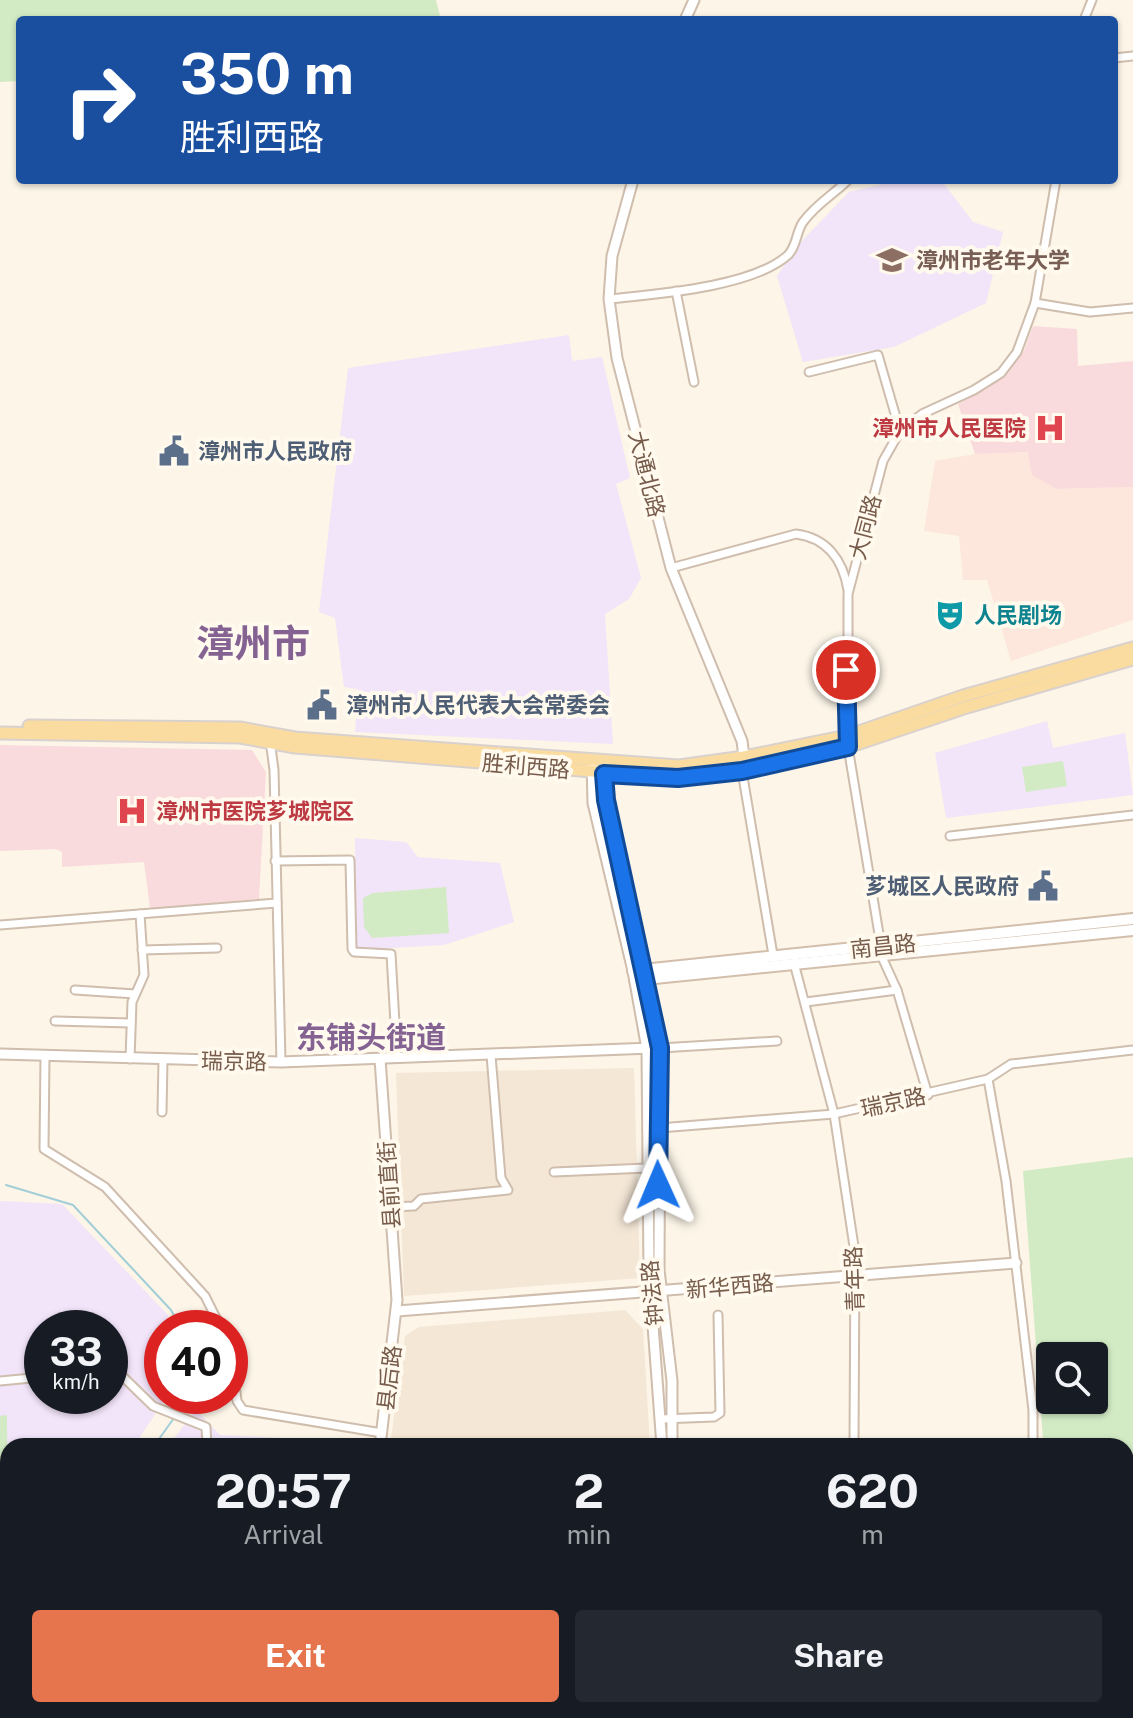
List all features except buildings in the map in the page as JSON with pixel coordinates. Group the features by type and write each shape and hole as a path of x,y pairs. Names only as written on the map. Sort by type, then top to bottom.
{"main road":[{"name":"胜利西路","path":"847,742 965,696 1133,648"},
{"name":"胜利西路","path":"0,733 270,738 591,766 678,778 742,771 1133,659"},
{"path":"0,726 240,728 270,738"},
{"path":"606,768 679,766 847,742"},
{"name":"南昌路","path":"639,974 794,963 1133,919"},
{"name":"南昌路","path":"639,974 773,955 881,950 1133,930"}],"street":[{"name":"大通北路","path":"632,184 612,256 609,299 617,358 671,568 742,741 744,757"},
{"path":"609,299 676,291 768,270 791,252 801,225 814,209 843,184"},
{"name":"大同路","path":"928,1095 897,990 881,950 847,742 848,594 883,461 900,431 922,414 1001,373 1017,352 1035,303 1055,184"},
{"path":"676,291 694,382"},
{"path":"1035,303 1090,312 1133,308"},
{"path":"809,372 878,355 900,431"},
{"path":"671,568 796,534 814,536 838,558 848,594"},
{"path":"270,738 281,1062"},
{"name":"钟法路","path":"591,766 593,803 660,1048 647,1168 656,1292 672,1381 663,1438"},
{"name":"钟法路","path":"606,768 606,800 639,974 647,1049 656,1292 655,1380 670,1438"},
{"path":"742,771 773,955"},
{"path":"950,836 1133,815"},
{"path":"275,861 350,860 352,949 354,952 391,954 397,1058"},
{"path":"0,925 277,903"},
{"path":"130,1059 135,994 142,985 140,914"},
{"path":"142,950 217,948"},
{"name":"青年路","path":"794,963 834,1114 856,1276 854,1438"},
{"path":"75,990 135,994"},
{"path":"806,1002 897,990"},
{"path":"55,1021 131,1023"},
{"path":"660,1048 777,1041"},
{"name":"瑞京路","path":"0,1054 281,1062 660,1048"},
{"name":"瑞京路","path":"652,1128 834,1114 988,1079 1011,1064 1133,1050"},
{"path":"390,1207 414,1206 421,1199 508,1190 501,1178 491,1055"},
{"path":"45,1056 44,1149 105,1187 205,1296 212,1310"},
{"name":"县前直街","path":"380,1059 397,1311"},
{"path":"162,1112 163,1060"},
{"path":"988,1079 1006,1181 1033,1410 1033,1438"},
{"path":"554,1172 647,1168"},
{"name":"新华西路","path":"397,1311 1016,1263"},
{"name":"县后路","path":"381,1438 397,1311"},
{"path":"666,1419 714,1417 720,1413 718,1315"},
{"path":"0,1381 24,1379"},
{"path":"128,1382 153,1406 206,1427 207,1438"},
{"path":"248,1411 382,1433"}],"shaded area":[{"name":"漳州市老年大学","path":"883,184 944,184 973,222 1003,232 986,303 894,347 803,362 777,276 799,244 849,192"},
{"name":"漳州市人民医院","path":"1033,326 1077,329 1078,366 1133,361 1133,487 1057,489 1032,475 1028,452 975,454 958,404 1004,376 1024,351"},
{"path":"569,335 572,361 602,357 630,478 616,484 641,578 629,599 605,614 613,744 355,732 358,689 344,687 335,618 319,612 348,368"},
{"path":"1028,452 1056,489 1133,487 1133,620 1011,661 987,580 963,580 959,536 924,531 935,461 975,454"},
{"path":"1047,721 1053,748 1125,733 1133,795 946,818 935,753"},
{"name":"漳州市医院芗城院区","path":"0,745 252,750 266,772 259,899 150,909 144,862 62,867 62,852 56,849 0,851"},
{"path":"355,838 406,842 418,857 500,863 514,922 444,945 356,950"},
{"path":"634,1068 640,1278 404,1296 396,1073"},
{"path":"0,1201 62,1204 163,1310 144,1310 144,1414 155,1414 139,1438 0,1438"},
{"path":"625,1310 643,1329 650,1438 391,1438 405,1336 419,1327"},
{"path":"193,1414 200,1414 220,1435 283,1438 174,1438"}],"green space":[{"path":"0,0 436,0 440,16 16,16 16,81 0,82"},
{"path":"1063,761 1067,786 1026,792 1022,767"},
{"path":"446,887 449,933 372,938 364,927 363,898 373,893"},
{"path":"1133,1157 1133,1438 1043,1438 1041,1414 1108,1414 1108,1342 1036,1342 1036,1346 1023,1171"},
{"path":"7,1415 7,1438 0,1438 0,1416"}],"waterway":[{"path":"6,1185 73,1205 171,1310"},
{"path":"160,1438 174,1418"}],"place":[{"name":"漳州市老年大学","path":"892,260"},
{"name":"漳州市人民医院","path":"1050,428"},
{"name":"漳州市人民政府","path":"174,451"},
{"name":"人民剧场","path":"950,615"},
{"name":"漳州市人民代表大会常委会","path":"322,705"},
{"name":"漳州市医院芗城院区","path":"132,811"},
{"name":"芗城区人民政府","path":"1043,886"}],"district":[{"name":"漳州市","path":"253,643"},
{"name":"东铺头街道","path":"371,1037"}],"route":[{"path":"658,1185 660,1048 606,800 604,774 678,778 742,771 848,747 846,670"}]}
